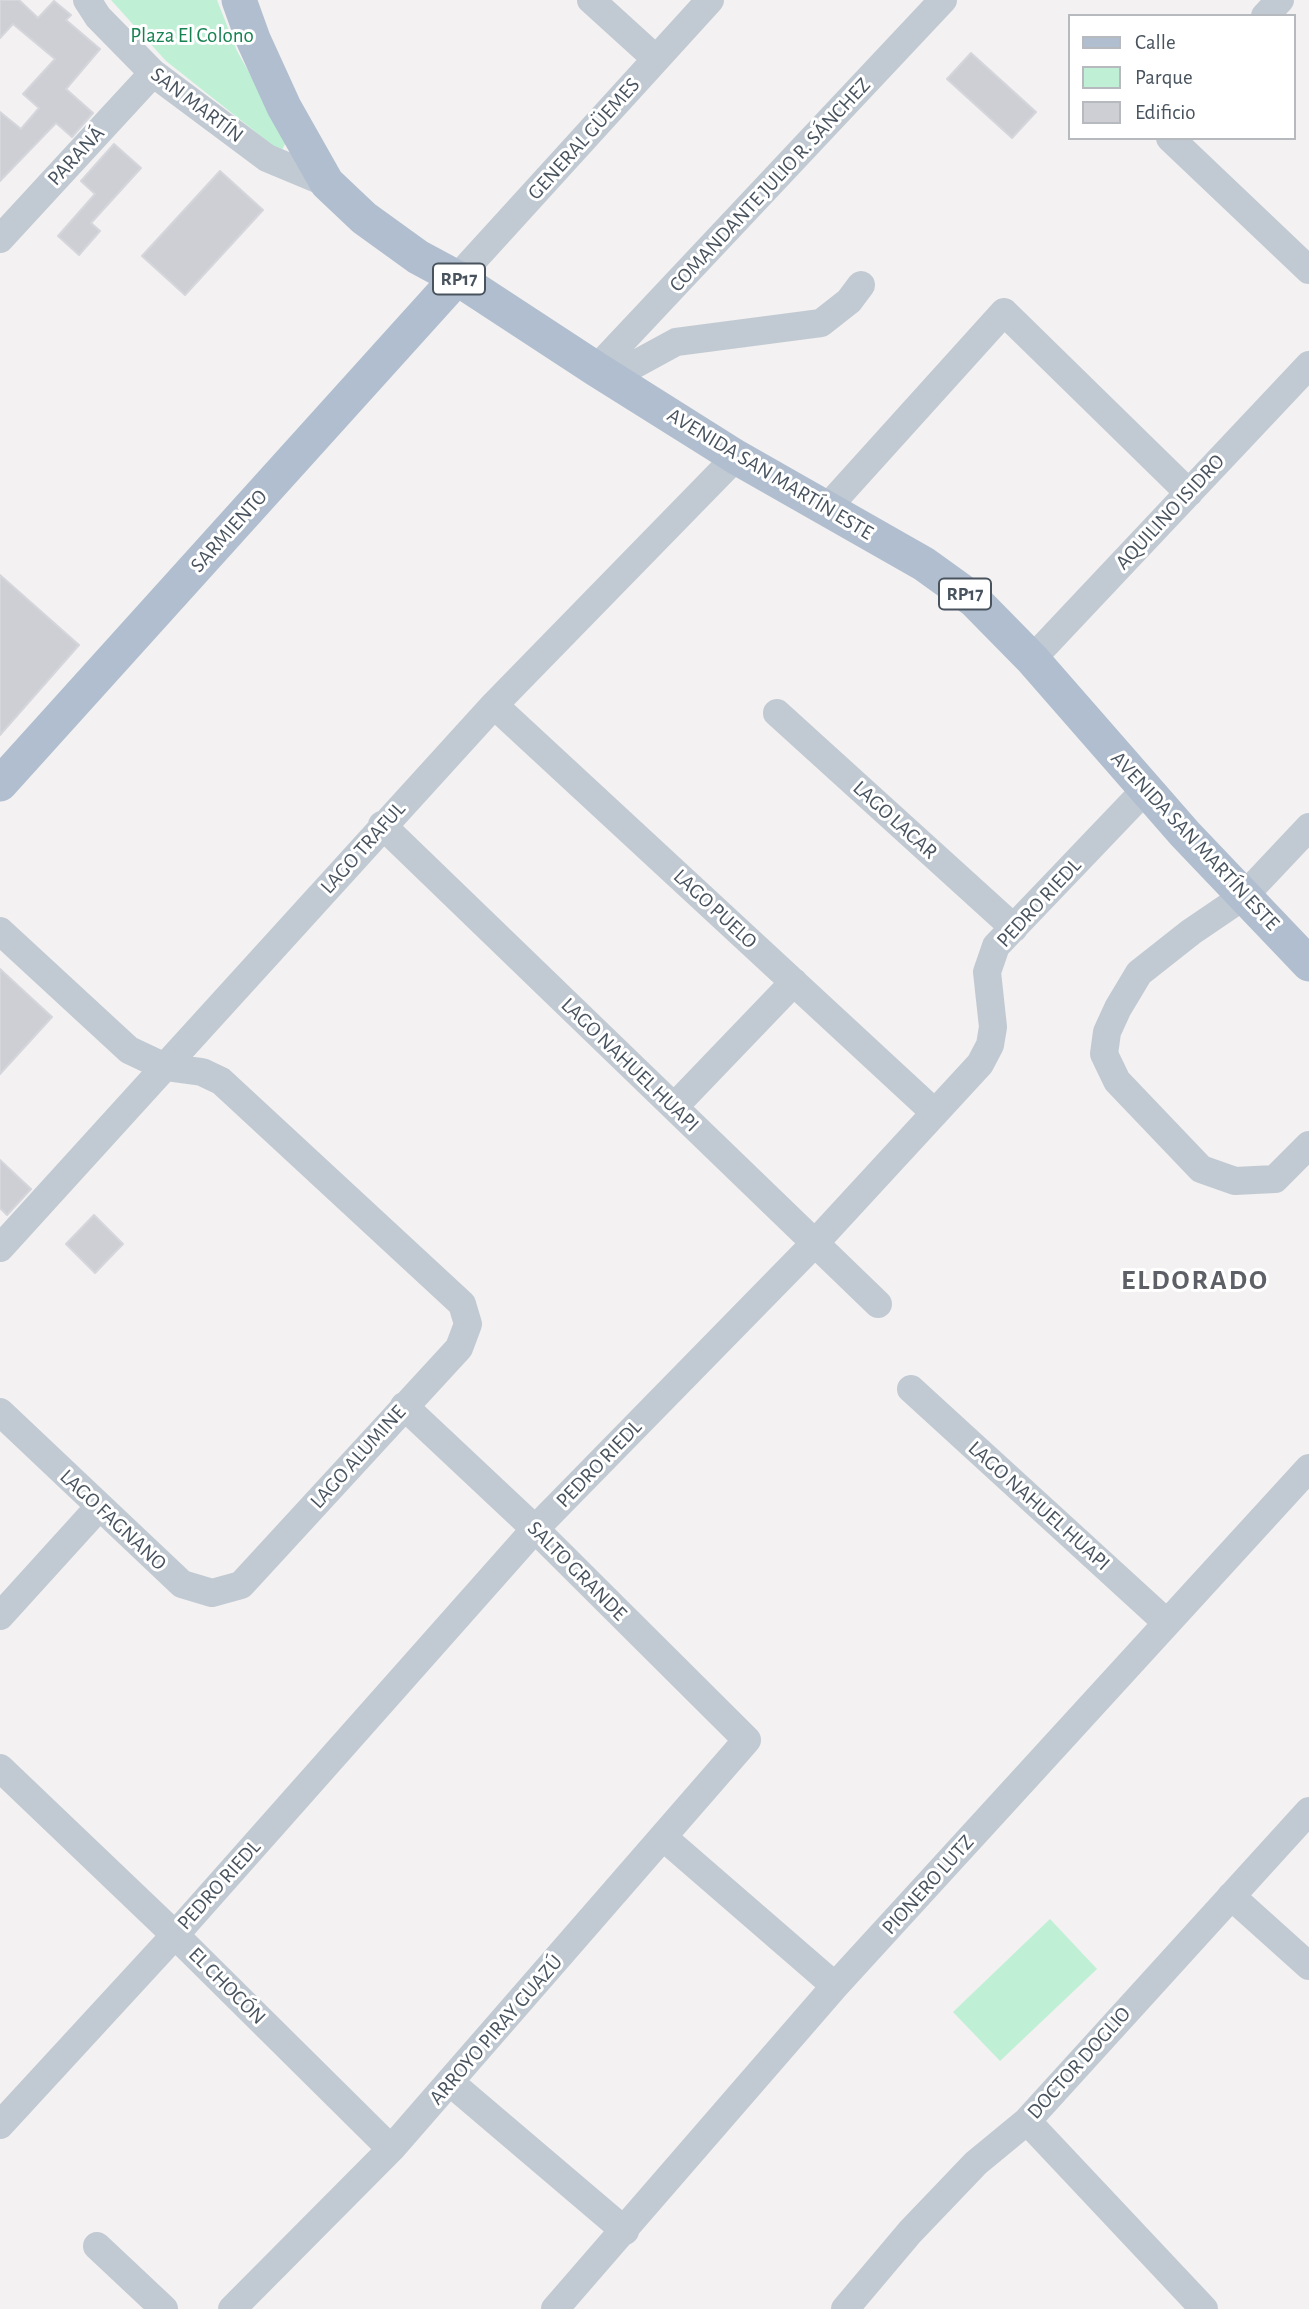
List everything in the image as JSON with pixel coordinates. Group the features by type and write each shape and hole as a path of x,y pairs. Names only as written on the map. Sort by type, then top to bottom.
{"main road":[{"name":"AVENIDA SAN MARTÍN ESTE","path":"239,0 253,39 284,107 327,183 363,218 418,257 457,278 603,374 736,457 924,564 974,600 1309,964"},
{"name":"SARMIENTO","path":"0,784 457,278"}],"street":[{"name":"SAN MARTÍN","path":"87,0 98,17 153,74 267,158 327,183"},
{"path":"591,0 656,59"},
{"name":"GENERAL GÜEMES","path":"457,278 710,0"},
{"name":"COMANDANTE JULIO R. SÁNCHEZ","path":"603,374 943,0"},
{"path":"1267,14 1280,0"},
{"name":"PARANÁ","path":"0,239 153,74"},
{"path":"1172,140 1309,270"},
{"path":"603,374 676,342 821,323 849,301 862,285"},
{"path":"826,509 1004,312 1189,493"},
{"name":"AQUILINO ISIDRO","path":"1032,660 1309,365"},
{"name":"LAGO TRAFUL","path":"0,1248 494,705 736,457"},
{"name":"LAGO PUELO","path":"494,705 935,1113"},
{"name":"LAGO LACAR","path":"777,713 1014,928"},
{"name":"PEDRO RIEDL","path":"0,2125 175,1934 535,1529 815,1242 980,1064 990,1045 993,1027 987,972 996,946 1146,789"},
{"name":"LAGO NAHUEL HUAPI","path":"383,825 878,1304"},
{"path":"1309,827 1244,896 1191,932 1139,973 1107,1031 1104,1054 1117,1081 1201,1169 1235,1181 1275,1179 1309,1145"},
{"path":"0,931 129,1050 165,1067"},
{"path":"674,1107 793,982"},
{"name":"LAGO ALUMINE","path":"165,1067 201,1072 221,1081 462,1304 468,1325 459,1348 241,1585"},
{"name":"LAGO NAHUEL HUAPI","path":"911,1389 1167,1623"},
{"name":"SALTO GRANDE","path":"404,1406 535,1529 747,1740"},
{"name":"LAGO FAGNANO","path":"0,1412 182,1584 212,1593 241,1585"},
{"name":"PIONERO LUTZ","path":"555,2309 835,1986 1309,1468"},
{"path":"0,1616 99,1507"},
{"name":"ARROYO PIRAY GUAZÚ","path":"232,2309 391,2149 451,2083 747,1740"},
{"name":"EL CHOCÓN","path":"0,1768 175,1934 391,2149"},
{"name":"DOCTOR DOGLIO","path":"845,2309 911,2232 976,2163 1027,2120 1309,1811"},
{"path":"663,1837 835,1986"},
{"path":"1231,1896 1309,1966"},
{"path":"451,2083 625,2231"},
{"path":"1027,2120 1204,2309"},
{"path":"97,2246 164,2309"}],"green space":[{"name":"Plaza El Colono","path":"111,0 217,0 237,51 287,140 281,152 166,61"},
{"path":"1050,1919 1097,1969 1000,2061 953,2012"}],"building":[{"path":"0,0 19,0 38,18 54,1 71,15 66,20 100,49 66,89 93,113 72,137 56,123 0,181 0,112 21,129 39,108 23,94 55,59 13,24 0,38"},
{"path":"971,53 1036,112 1012,138 947,79"},
{"path":"114,144 141,168 91,223 100,231 79,255 58,236 95,194 81,181"},
{"path":"220,171 263,210 185,295 142,256"},
{"path":"0,575 79,645 0,735"},
{"path":"0,969 52,1017 0,1074"},
{"path":"0,1160 31,1189 7,1215 0,1208"},
{"path":"94,1215 123,1244 95,1273 66,1244"}],"district":[{"name":"ELDORADO","path":"1195,1281"}]}
